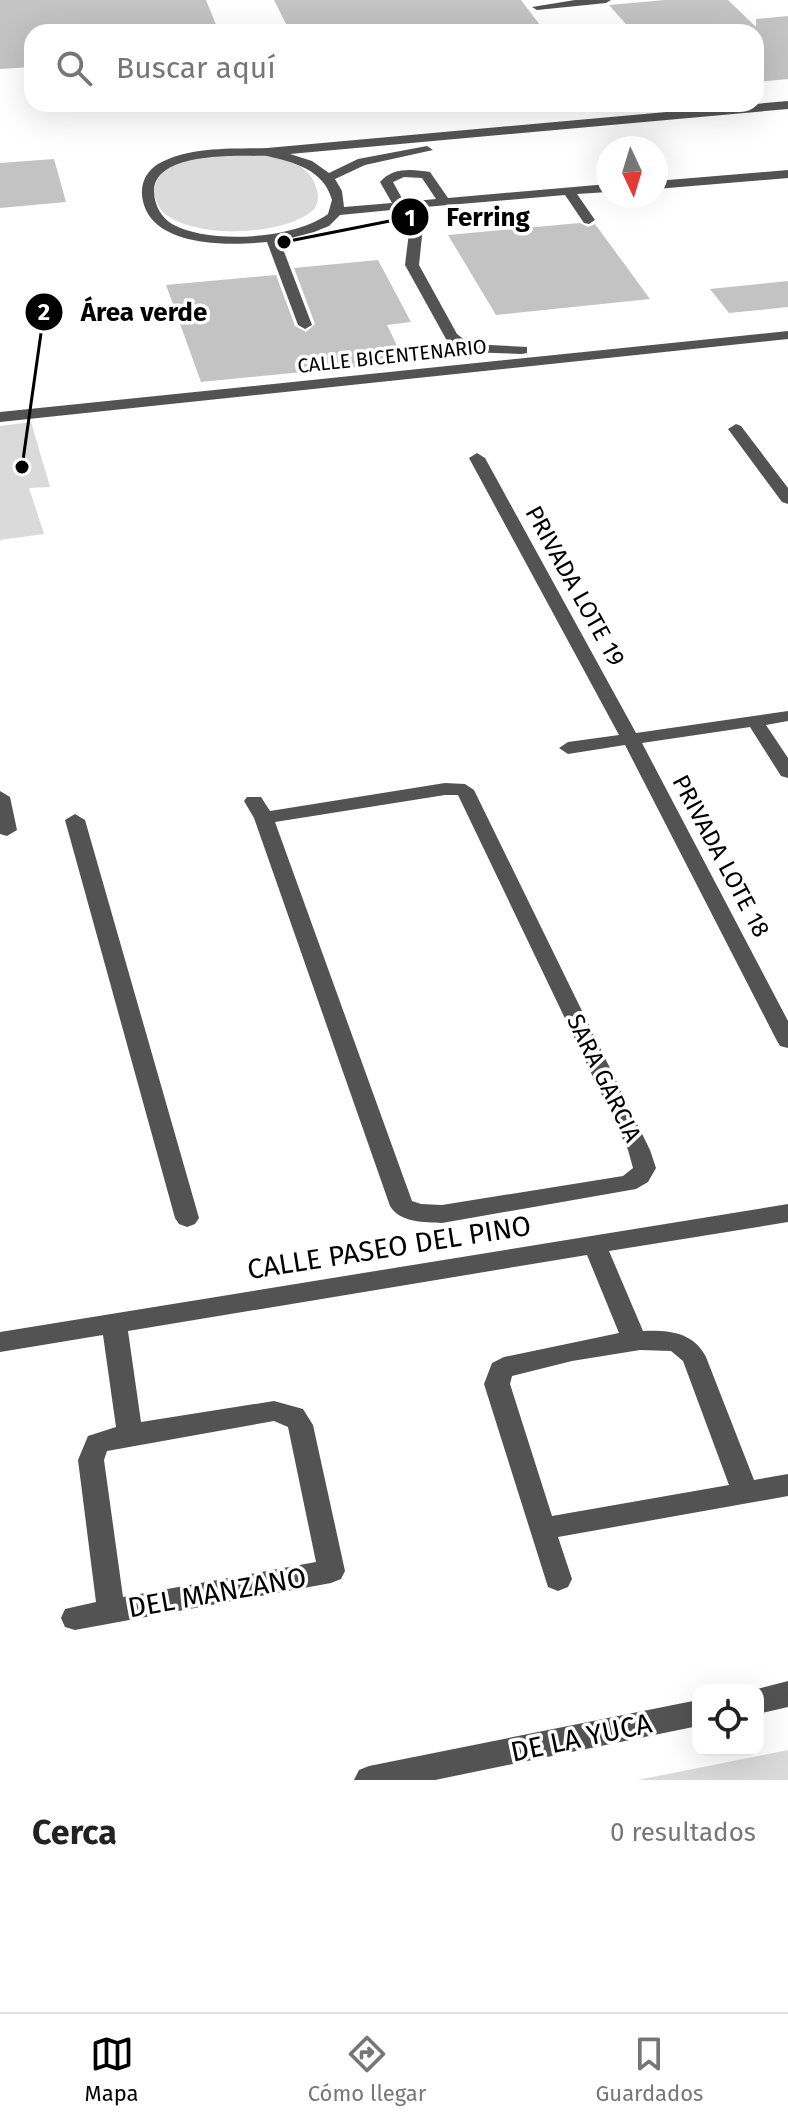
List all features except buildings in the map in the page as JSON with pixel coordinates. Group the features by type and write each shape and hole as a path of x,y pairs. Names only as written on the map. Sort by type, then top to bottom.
{"street":[{"path":"537,7 606,0"},
{"path":"764,107 788,105"},
{"path":"267,152 306,163 328,178 340,203 338,211 327,222 311,229 272,237 217,239 168,227 157,219 147,188 150,175 178,161 202,156 704,112"},
{"path":"619,119 629,132"},
{"path":"328,178 382,156 788,119"},
{"path":"400,206 386,182 392,176 403,174 426,175 444,202"},
{"path":"668,184 788,174"},
{"path":"338,211 596,189"},
{"path":"569,192 589,220"},
{"path":"419,204 412,265 451,336 466,348 518,351 788,323"},
{"path":"272,237 305,325"},
{"name":"CALLE BICENTENARIO","path":"0,417 57,418 788,335"},
{"path":"736,429 788,499"},
{"name":"PRIVADA LOTE 19","path":"477,458 630,738"},
{"path":"568,748 788,716"},
{"path":"755,721 788,772"},
{"name":"PRIVADA LOTE 18","path":"630,738 788,1041"},
{"name":"SARA GARCIA","path":"445,789 465,790 645,1168 640,1176 628,1183 458,1211 418,1213 402,1206 259,810 445,789"},
{"path":"0,797 7,830"},
{"path":"75,820 187,1218"},
{"name":"CALLE PASEO DEL PINO","path":"0,1342 788,1213"},
{"path":"594,1243 635,1342"},
{"path":"114,1322 130,1434"},
{"path":"558,1579 497,1384 501,1370 513,1364 635,1342 677,1343 694,1357 745,1492"},
{"name":"DEL MANZANO","path":"75,1618 331,1571 300,1425 294,1416 274,1411 130,1434 97,1443 91,1460 111,1611"},
{"path":"543,1529 788,1485"},
{"path":"764,1700 788,1694"},
{"name":"DE LA YUCA","path":"369,1780 692,1714"}],"shaded area":[{"path":"221,154 263,155 291,161 311,177 317,190 315,208 297,220 279,226 237,231 195,227 162,211 153,192 159,173 180,162"},
{"path":"31,422 50,487 29,488 44,534 0,540 0,426"},
{"path":"788,1750 788,1780 638,1780 764,1756"}],"place":[{"name":"Ferring","path":"284,242"},
{"name":"Área verde","path":"22,467"}]}
